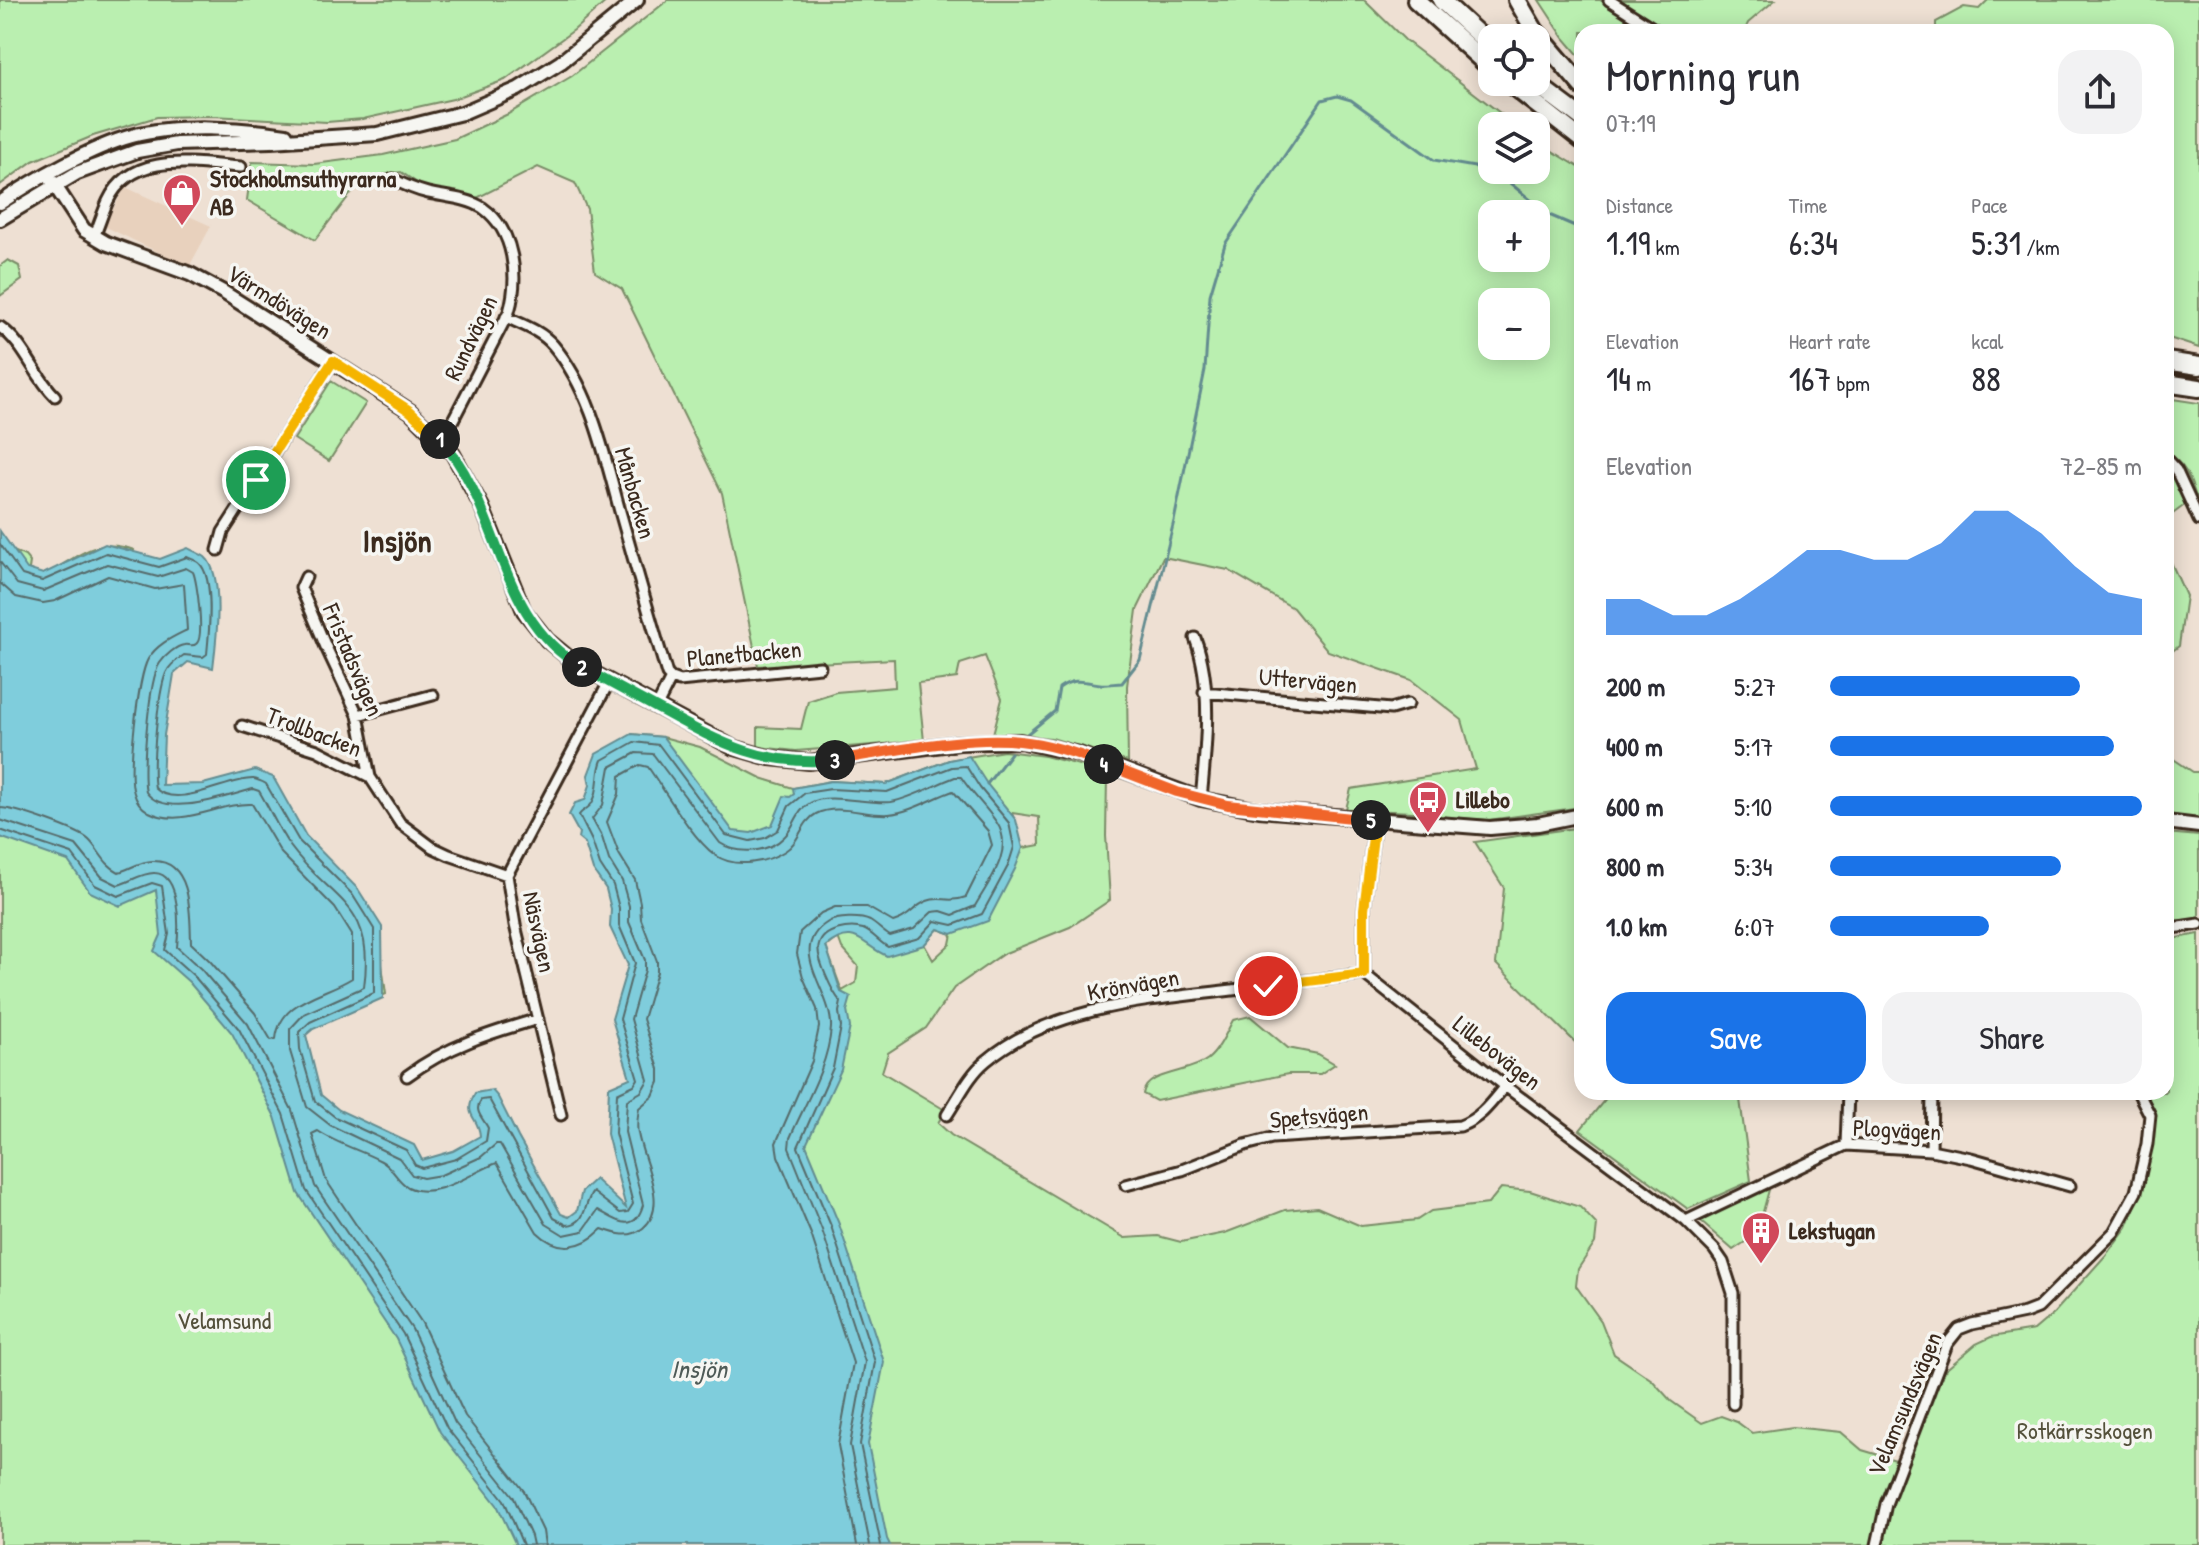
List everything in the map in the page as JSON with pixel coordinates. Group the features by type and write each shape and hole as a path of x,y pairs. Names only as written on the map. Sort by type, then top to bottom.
{"highway":[{"path":"1406,0 1478,58"},
{"path":"1416,0 1478,57"},
{"path":"1441,0 1478,34"},
{"path":"1517,0 1535,31 1574,77"},
{"path":"1550,94 1574,112"},
{"path":"1526,96 1574,134"},
{"path":"2174,362 2199,366"},
{"path":"2174,384 2199,388"}],"main road":[{"path":"0,219 51,180 120,140 156,131 219,130 301,137 377,134 438,121 518,89 561,62 637,0"},
{"path":"0,203 28,184 51,180"},
{"name":"Värmdövägen","path":"51,180 78,223 94,237 198,278 264,316 410,411 453,454 482,507 524,611 547,640 565,656 709,737 750,754 809,762 959,743 1020,741 1079,754 1201,799 1259,810 1490,828 1538,824 1574,817"},
{"path":"2174,823 2199,826"}],"street":[{"path":"1609,0 1646,24"},
{"path":"94,237 109,198 119,185 141,168 181,163 241,167"},
{"name":"Rundvägen","path":"393,179 424,192 473,204 490,215 500,229 514,265 514,291 506,317 442,441"},
{"name":"Månbacken","path":"506,317 544,336 554,346 578,385 603,455 667,674 671,678"},
{"path":"0,327 10,334 45,387 55,396"},
{"path":"218,550 223,532 333,361"},
{"path":"2174,468 2199,520"},
{"name":"Fristadsvägen","path":"306,577 301,588 358,715 370,777 400,823 432,847 465,862 507,875"},
{"path":"1195,638 1201,654 1204,692 1205,749 1201,799"},
{"name":"Planetbacken","path":"671,678 679,681 820,667"},
{"path":"656,708 671,678"},
{"name":"Näsvägen","path":"561,1115 515,925 507,875 609,682"},
{"name":"Uttervägen","path":"1204,692 1391,709 1408,704"},
{"path":"358,715 433,695"},
{"name":"Trollbacken","path":"242,726 317,750 370,777"},
{"path":"1364,974 1364,909 1375,821"},
{"path":"2174,928 2199,924"},
{"name":"Lillebovägen","path":"1364,974 1505,1086 1686,1221 1723,1262 1733,1293 1733,1404"},
{"name":"Krönvägen","path":"947,1115 973,1074 986,1060 1012,1043 1087,1011 1171,997 1364,974"},
{"path":"407,1076 431,1058 468,1040 538,1019"},
{"name":"Spetsvägen","path":"1126,1185 1182,1170 1245,1145 1272,1138 1460,1126 1473,1121 1486,1110 1505,1086"},
{"path":"1846,1145 1848,1100"},
{"path":"1931,1150 1932,1100"},
{"name":"Velamsundsvägen","path":"1877,1545 1886,1504 1947,1344 1959,1329 2032,1311 2048,1300 2114,1232 2138,1186 2150,1125 2144,1100"},
{"name":"Plogvägen","path":"1686,1221 1846,1145 1931,1150 2070,1186"}],"shaded area":[{"path":"125,187 211,226 189,267 104,226"}],"green space":[{"path":"0,0 608,0 574,30 505,80 453,99 363,119 327,122 212,116 157,117 93,136 33,161 0,185"},
{"path":"668,0 1364,0 1405,40 1499,112 1478,112 1478,184 1550,184 1550,150 1574,164 1574,808 1489,820 1346,809 1351,789 1476,769 1462,720 1411,680 1328,651 1293,608 1228,570 1163,557 1137,610 1127,686 1128,762 1052,738 993,734 1002,699 985,656 960,664 957,678 918,683 924,741 796,751 758,747 758,727 801,729 808,701 836,692 895,687 894,659 758,666 722,493 622,289 595,272 587,209 575,183 538,167 475,199 426,189 401,172 363,178 315,240 247,200 252,162 314,164 383,155 455,139 508,114 572,76"},
{"path":"1539,0 1600,0 1638,24 1574,24 1574,50"},
{"path":"1620,0 1775,0 1748,24 1654,24"},
{"path":"1988,0 2199,0 2199,348 2174,340 2174,24 1936,24 1964,7 1979,9"},
{"path":"8,260 19,266 22,280 0,296 0,266"},
{"path":"331,381 366,403 329,461 294,439"},
{"path":"2174,399 2199,403 2199,495 2196,497 2182,466 2174,459"},
{"path":"2174,475 2186,504 2174,513"},
{"name":"Velamsund","path":"0,538 11,550 25,556 30,562 29,569 40,576 94,548 119,546 134,550 130,577 142,794 378,935 386,994 333,1015 279,1024 311,1112 561,1249 652,1221 663,1099 632,734 663,737 700,747 761,778 793,788 831,781 886,784 949,760 1004,751 1045,756 1083,766 1107,777 1106,836 1110,900 1070,927 1003,954 954,988 926,1028 888,1053 882,1072 945,1110 938,1123 951,1135 1125,1238 1158,1236 1181,1242 1225,1233 1285,1210 1317,1207 1361,1226 1417,1220 1431,1211 1488,1204 1501,1188 1530,1191 1580,1207 1597,1225 1595,1243 1578,1269 1576,1286 1601,1321 1614,1354 1652,1380 1671,1401 1702,1423 1721,1416 1737,1422 1752,1433 1792,1427 1841,1432 1862,1450 1899,1461 1933,1373 1943,1372 1976,1344 1991,1337 2034,1330 2054,1313 2127,1227 2146,1172 2155,1120 2149,1100 2174,1100 2174,939 2199,934 2199,1545 0,1545","holes":["1012,813 1039,817 1040,845 1023,848","938,929 952,934 950,944 933,960 924,944","838,937 842,948 858,966 856,983 842,991 826,947"]},
{"path":"2174,569 2186,596 2179,646 2174,650"},
{"path":"2174,759 2193,772 2199,772 2199,819 2174,815"},
{"path":"1574,828 1574,1041 1496,964 1504,888 1475,842"},
{"path":"2174,834 2199,836 2199,919 2174,921"},
{"path":"1250,1016 1288,1048 1318,1054 1335,1064 1320,1074 1288,1074 1156,1101 1143,1094 1152,1081 1208,1059 1233,1020"},
{"path":"1604,1100 1740,1100 1751,1181 1688,1209 1580,1130"},
{"path":"1770,1186 1757,1234 1733,1250 1700,1221"}],"water":[{"name":"Insjön","path":"0,531 27,569 43,574 105,544 160,559 188,548 205,557 211,566 217,594 213,668 188,662 174,674 164,735 162,785 203,784 255,770 273,777 306,836 358,889 382,927 383,998 306,1035 321,1095 339,1110 414,1145 422,1160 453,1151 480,1136 471,1112 471,1101 475,1093 492,1090 561,1214 569,1217 577,1211 582,1191 595,1179 626,1208 607,1134 609,1087 630,1078 612,1019 628,965 610,927 611,909 606,889 593,870 585,844 578,838 579,833 569,815 575,803 585,800 590,785 588,775 596,754 632,734 663,737 733,831 751,833 772,825 784,796 794,794 793,788 831,781 886,784 949,760 969,756 1016,820 1023,848 1015,869 988,921 952,934 938,929 924,945 887,956 852,936 836,939 826,946 841,992 851,997 847,1011 850,1027 841,1070 806,1145 839,1224 884,1362 868,1444 890,1545 516,1545 497,1505 440,1432 396,1339 298,1193 275,1117 232,1033 189,982 154,951 161,935 156,890 120,906 90,892 68,861 0,837"}],"waterway":[{"path":"1027,734 1055,711 1059,688 1074,681 1122,683 1140,660 1174,521 1205,370 1210,295 1225,244 1322,100 1337,96 1351,100 1434,160 1478,168"},
{"path":"1511,184 1549,215 1574,226"},
{"path":"987,784 1011,753"}],"place":[{"name":"Stockholmsuthyrarna AB","path":"182,227"},
{"name":"Lillebo","path":"1428,834"},
{"name":"Lekstugan","path":"1761,1265"}],"district":[{"name":"Insjön","path":"397,541"}],"route":[{"path":"256,480 333,361 410,411 453,454 482,507 524,611 547,640 575,663 709,737 750,754 809,762 959,743 1020,741 1079,754 1201,799 1259,810 1375,821 1364,909 1364,974 1268,986"}],"park label":[{"name":"Rotkärrsskogen","path":"2085,1431"}]}
